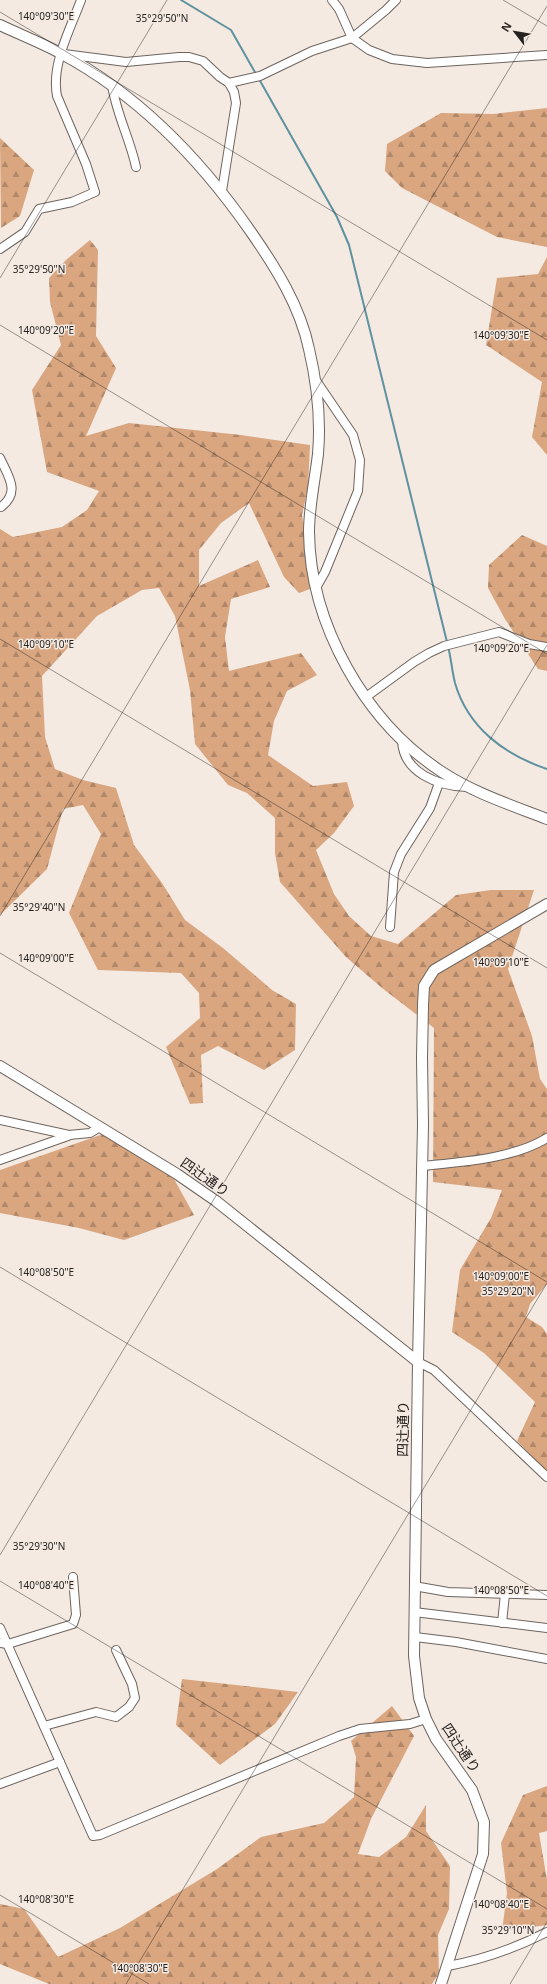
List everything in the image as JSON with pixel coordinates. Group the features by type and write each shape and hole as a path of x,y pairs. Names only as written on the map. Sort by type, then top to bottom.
{"street":[{"path":"0,249 25,232 39,209 72,202 95,192 86,164 57,96 55,85 62,53 81,0"},
{"path":"332,0 339,10 352,38 369,50 392,60 427,64 547,55"},
{"path":"229,83 260,76 312,51 352,38 396,0"},
{"path":"0,25 62,53 125,94 178,142 222,191 267,254 296,308 309,348 319,423 309,534 317,586 332,641 342,662 386,723 402,740 440,771 467,787 547,819"},
{"path":"62,53 126,62 190,58 203,61 220,77 229,83 234,92 236,103 222,191"},
{"path":"112,86 114,102 131,144 136,166"},
{"path":"314,378 352,434 360,460 358,491 325,572 317,586"},
{"path":"0,458 11,483 13,492 9,502 1,507"},
{"path":"366,697 414,662 444,646 499,632 529,644 547,647"},
{"path":"402,740 403,750 414,767 424,776 439,783 451,786 467,787"},
{"path":"390,927 394,872 401,854 430,808 439,783"},
{"path":"547,904 434,970 424,986 418,1362 434,1370 547,1477"},
{"name":"四辻通り","path":"0,1066 178,1174 216,1201 418,1362 414,1612 416,1675 419,1698 426,1719 436,1739 472,1790 484,1822 483,1854 457,1930 448,1966 441,1984"},
{"path":"0,1120 69,1135"},
{"path":"0,1160 69,1135 90,1133 100,1127"},
{"path":"422,1166 505,1154 533,1146 547,1138"},
{"path":"4,1644 73,1624 76,1615 73,1577"},
{"path":"414,1586 448,1592 547,1595"},
{"path":"502,1623 505,1594"},
{"path":"414,1612 547,1628"},
{"path":"0,1628 4,1644 44,1726 93,1836 100,1835 339,1736 360,1729 410,1724 426,1719"},
{"path":"415,1637 456,1642 547,1659"},
{"path":"44,1726 96,1712 116,1717 129,1707 135,1698 132,1684 116,1650"},
{"path":"0,1784 60,1762"},
{"path":"448,1966 482,1959 525,1943 547,1932"}],"green space":[{"path":"547,108 547,247 497,237 402,188 385,171 387,144 441,113 493,114"},
{"path":"0,138 34,170 20,216 1,228"},
{"path":"90,240 98,250 96,336 116,368 86,436 129,423 241,435 310,445 308,487 302,515 313,588 299,593 284,577 249,503 221,523 199,550 199,586 258,560 270,587 231,599 225,637 229,671 301,653 317,675 287,691 274,721 268,755 313,786 347,782 354,806 334,833 316,850 334,894 349,916 371,936 398,944 456,895 491,890 534,890 508,969 532,1036 540,1079 547,1089 547,1284 530,1304 526,1317 542,1327 547,1334 547,1472 517,1441 535,1402 484,1353 452,1332 460,1270 491,1218 502,1190 433,1182 434,1028 382,988 346,957 280,882 275,853 275,818 247,793 228,785 195,744 190,690 175,616 159,588 142,590 97,616 42,676 45,737 55,769 83,780 116,788 134,845 162,883 185,920 223,948 272,990 296,1004 295,1050 264,1070 218,1046 201,1055 203,1103 190,1104 166,1047 200,1018 199,993 181,973 98,970 69,913 101,834 83,805 63,809 47,869 0,915 0,529 13,537 62,527 87,510 99,491 47,472 32,390 61,345 50,302 49,278 66,260"},
{"path":"547,257 547,455 532,437 542,382 486,345 497,278 538,274"},
{"path":"522,535 547,546 547,671 538,669 505,619 488,588 489,565"},
{"path":"106,1133 169,1170 194,1215 124,1240 79,1228 0,1213 0,1170"},
{"path":"182,1679 298,1692 275,1724 220,1765 176,1725"},
{"path":"392,1706 414,1736 371,1819 358,1854 379,1857 406,1837 426,1805 426,1831 450,1866 449,1909 438,1935 439,1973 432,1984 49,1984 0,1964 0,1904 24,1909 58,1957 120,1928 217,1869 261,1837 324,1823 354,1797 356,1757 351,1741"},
{"path":"547,1786 547,1831 539,1833 547,1880 547,1925 502,1931 507,1893 501,1843 523,1795"}],"waterway":[{"path":"181,0 231,30 256,74"},
{"path":"259,79 337,217 349,245 447,642"},
{"path":"448,646 455,683 461,699 479,726 490,738 503,748 547,769"}]}
